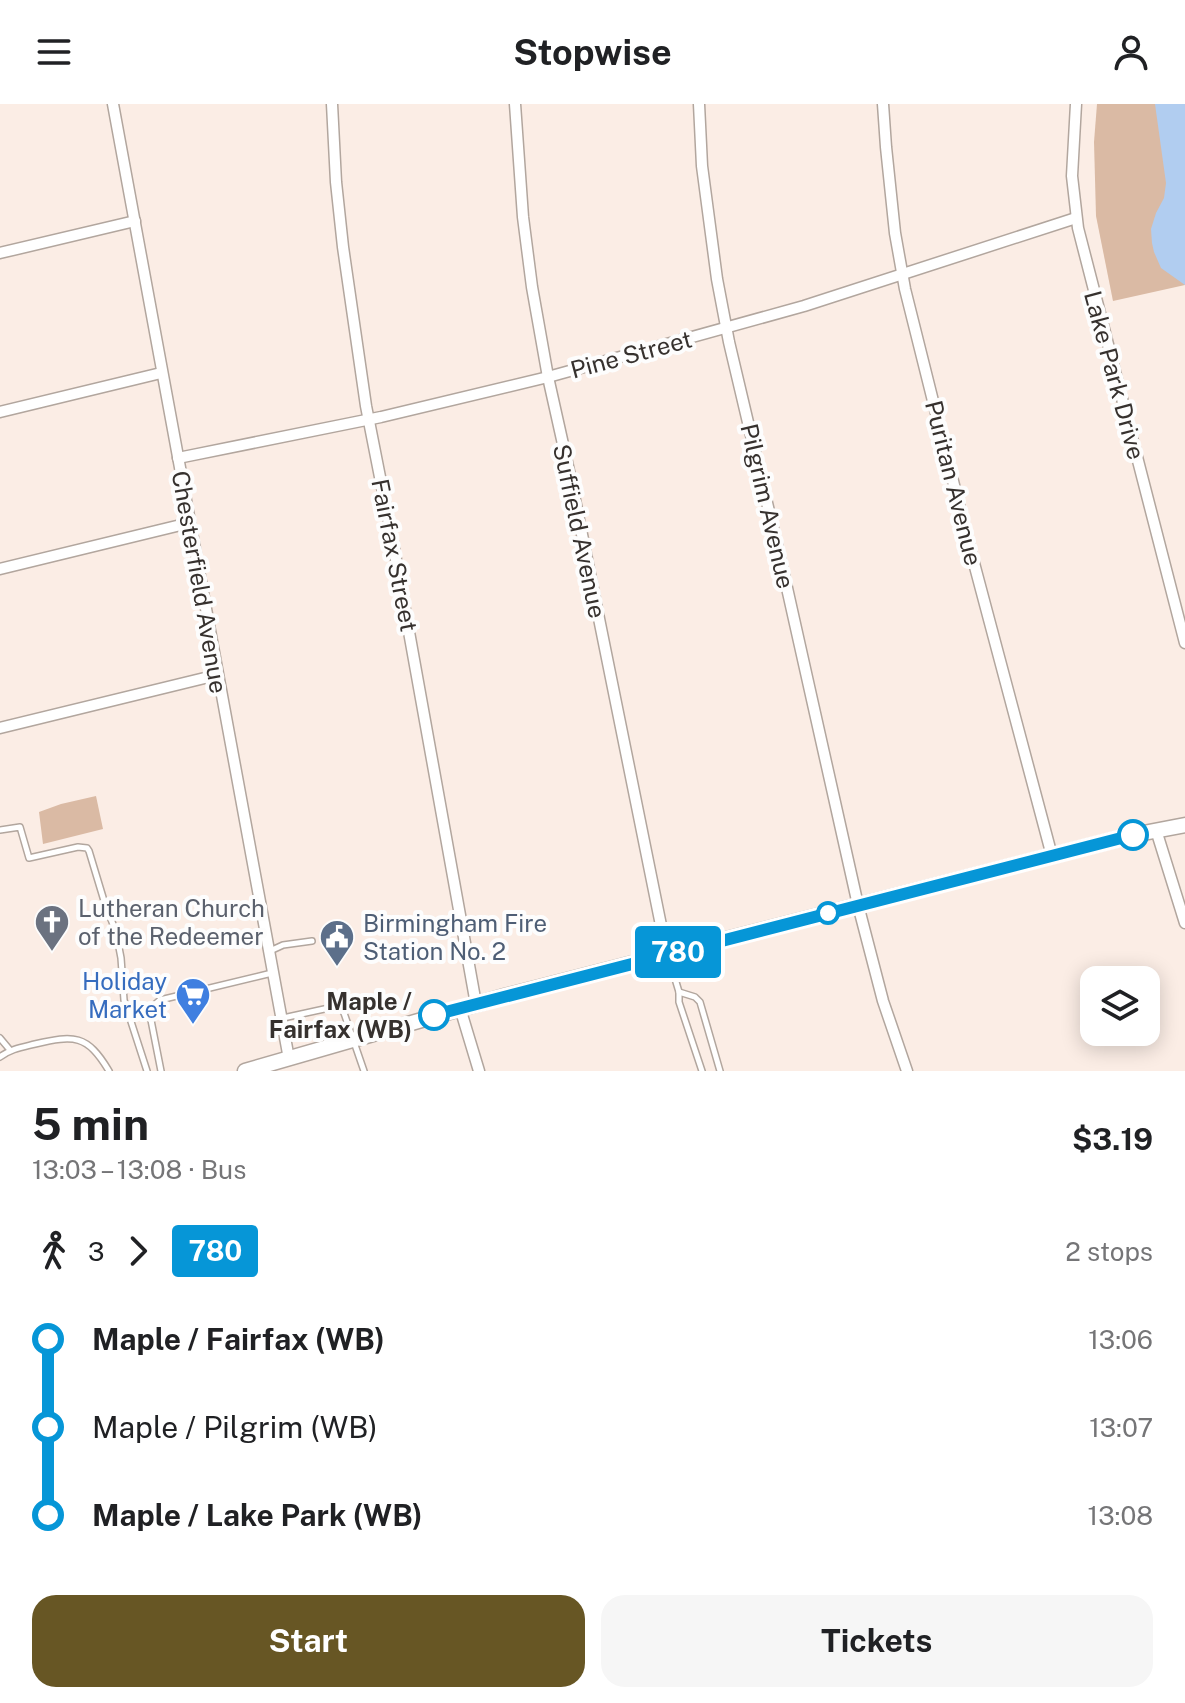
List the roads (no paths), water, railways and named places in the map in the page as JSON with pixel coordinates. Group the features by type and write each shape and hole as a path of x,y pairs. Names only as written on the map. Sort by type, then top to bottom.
{"main road":[{"path":"245,1071 460,1008 1052,856 1185,825"}],"street":[{"name":"Chesterfield Avenue","path":"113,104 289,1059"},
{"name":"Fairfax Street","path":"332,104 343,247 368,419 476,1004"},
{"name":"Suffield Avenue","path":"515,104 523,217 548,377 667,955"},
{"name":"Pilgrim Avenue","path":"699,104 702,166 726,328 858,905 883,1001 907,1071"},
{"name":"Puritan Avenue","path":"883,104 895,233 911,312 1052,856"},
{"name":"Lake Park Drive","path":"1076,104 1072,176 1076,218 1185,643"},
{"name":"Pine Street","path":"178,458 368,419 548,377 903,275 1076,218"},
{"path":"0,253 135,221"},
{"path":"0,412 161,373"},
{"path":"0,569 189,523"},
{"path":"0,728 217,675"},
{"path":"1156,830 1185,923"},
{"path":"460,1008 479,1071"}],"lane":[{"path":"0,830 20,827 29,858 83,846 89,851 116,932 124,1000 147,1071"},
{"path":"269,951 283,945 312,941"},
{"path":"667,955 702,1071"},
{"path":"161,1071 150,1015 152,1007 160,1000 273,973"},
{"path":"679,992 700,1002 720,1071"},
{"path":"281,1018 338,1006 344,1013 364,1071"},
{"path":"0,1038 10,1050"},
{"path":"0,1057 10,1050 65,1038 76,1039 90,1046 109,1071"}],"water":[{"path":"1155,104 1185,104 1185,285 1161,268 1152,243 1151,229 1164,198 1166,183"}],"place":[{"name":"Lutheran Church of the Redeemer","path":"52,953"},
{"name":"Birmingham Fire Station No. 2","path":"337,968"},
{"name":"Maple / Fairfax (WB)","path":"434,1015"},
{"name":"Holiday Market","path":"193,1026"}]}
